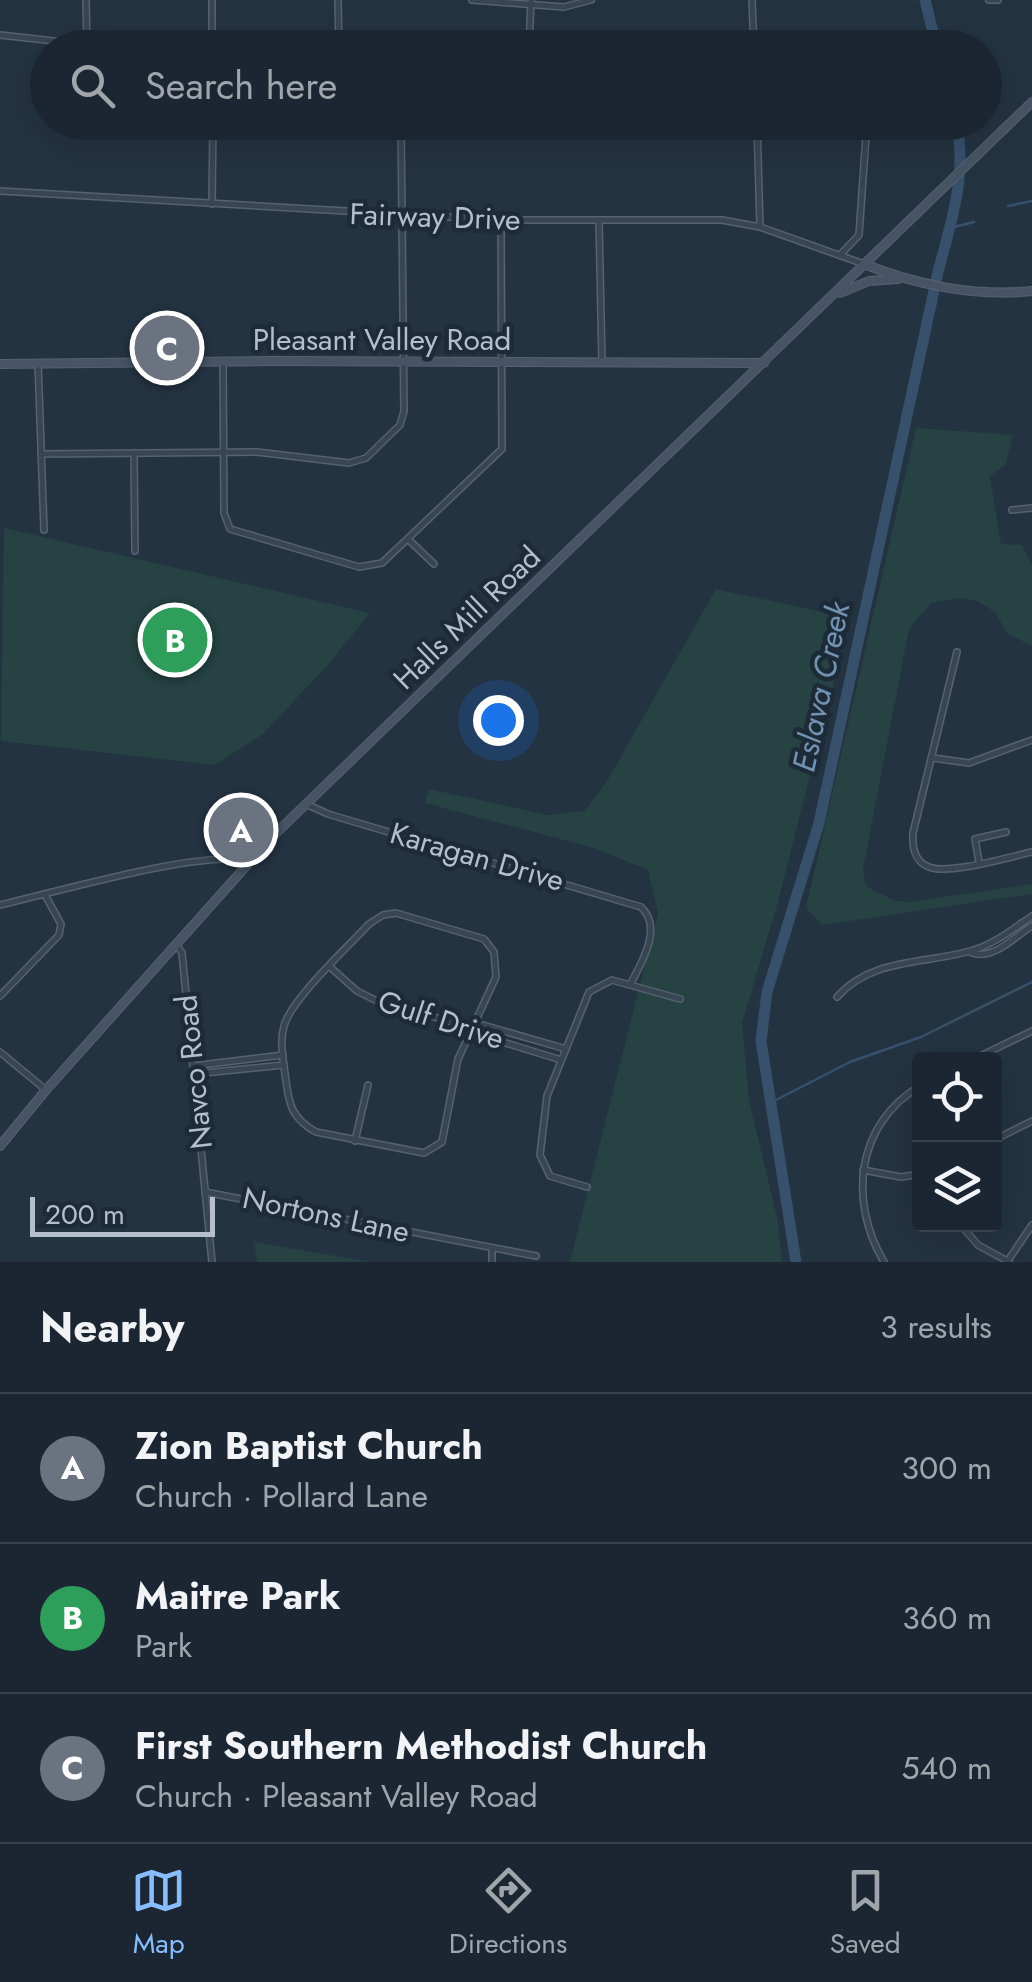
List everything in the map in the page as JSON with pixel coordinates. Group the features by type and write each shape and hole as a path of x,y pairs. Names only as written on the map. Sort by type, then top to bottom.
{"street":[{"path":"86,0 87,30"},
{"path":"212,0 212,30"},
{"path":"338,0 338,30"},
{"path":"472,0 564,7 590,0"},
{"path":"752,0 753,30"},
{"path":"990,0 998,0"},
{"path":"530,30 531,3"},
{"path":"0,35 30,38"},
{"name":"Halls Mill Road","path":"1002,131 1032,102"},
{"path":"212,206 213,140"},
{"path":"41,454 257,452 357,462 400,424 404,411 401,140"},
{"path":"756,140 760,227"},
{"path":"840,255 859,235 865,140"},
{"name":"Halls Mill Road","path":"0,1146 249,862 306,804 993,140"},
{"name":"Fairway Drive","path":"0,191 401,216 722,220 760,227 864,264"},
{"path":"223,362 226,522 238,532 267,541 367,567 382,563 499,454 503,442 502,220"},
{"path":"600,221 602,363"},
{"path":"864,264 887,273 978,293 1032,291"},
{"path":"831,297 869,281 916,279"},
{"name":"Pleasant Valley Road","path":"0,364 764,363"},
{"path":"38,364 44,530"},
{"path":"134,453 134,551"},
{"path":"1012,510 1032,508"},
{"path":"409,540 434,564"},
{"path":"957,652 913,834 915,854 930,868 942,869 1032,852"},
{"path":"932,758 969,763 1032,740"},
{"name":"Karagan Drive","path":"306,804 328,814 629,902 647,912 651,933 631,983"},
{"path":"980,862 975,839 1006,832"},
{"path":"0,905 203,861 240,858 249,862"},
{"path":"0,996 60,934 61,924 44,896"},
{"path":"396,913 463,931 491,945 496,977 472,1028 458,1058 442,1142 424,1153 316,1132 303,1125 289,1103 282,1033 290,1010 376,920 396,913"},
{"path":"837,997 854,981 870,974 906,962 969,952 1032,916"},
{"path":"969,952 979,956 997,950 1032,926"},
{"name":"Navco Road","path":"176,944 182,952 212,1262"},
{"name":"Gulf Drive","path":"329,966 357,991 375,1000 472,1028 561,1060"},
{"path":"586,1187 558,1181 544,1169 540,1155 543,1112 589,992 612,980 680,998"},
{"path":"472,1028 483,1025 566,1049"},
{"path":"989,1052 1032,1031"},
{"path":"513,1044 516,1035"},
{"path":"0,1052 46,1090"},
{"path":"194,1070 283,1055"},
{"path":"194,1070 284,1065"},
{"path":"355,1140 368,1085"},
{"path":"884,1262 861,1202 863,1170 872,1136 884,1116 912,1093"},
{"path":"1002,1136 1032,1121"},
{"path":"863,1170 912,1175"},
{"name":"Nortons Lane","path":"205,1192 536,1256"},
{"path":"967,1232 978,1244 1008,1262 1032,1226"},
{"path":"492,1248 492,1262"}],"green space":[{"path":"916,428 1013,435 1006,464 990,476 1001,544 1022,545 1032,565 1032,646 1007,633 995,612 977,601 959,598 931,603 909,629 863,869 866,886 893,900 909,902 1032,884 1032,894 822,925 806,908"},
{"path":"4,528 370,613 263,734 215,765 1,741"},
{"path":"716,589 850,618 778,902 742,1023 749,1100 777,1218 782,1262 570,1262 658,913 648,870 594,848 425,803 429,789 548,815 584,811 606,783"},
{"path":"254,1242 370,1262 257,1262"}],"waterway":[{"name":"Eslava Creek","path":"925,0 932,30"},
{"name":"Eslava Creek","path":"796,1262 761,1041 767,992 819,823 953,216 959,179 959,140"},
{"path":"1008,206 1032,201"},
{"path":"950,228 974,222"},
{"path":"772,1102 850,1062 921,1037 1032,982"}],"place":[{"name":"First Southern Methodist Church","path":"167,348"},
{"name":"Maitre Park","path":"175,640"},
{"name":"Zion Baptist Church","path":"241,830"}]}
